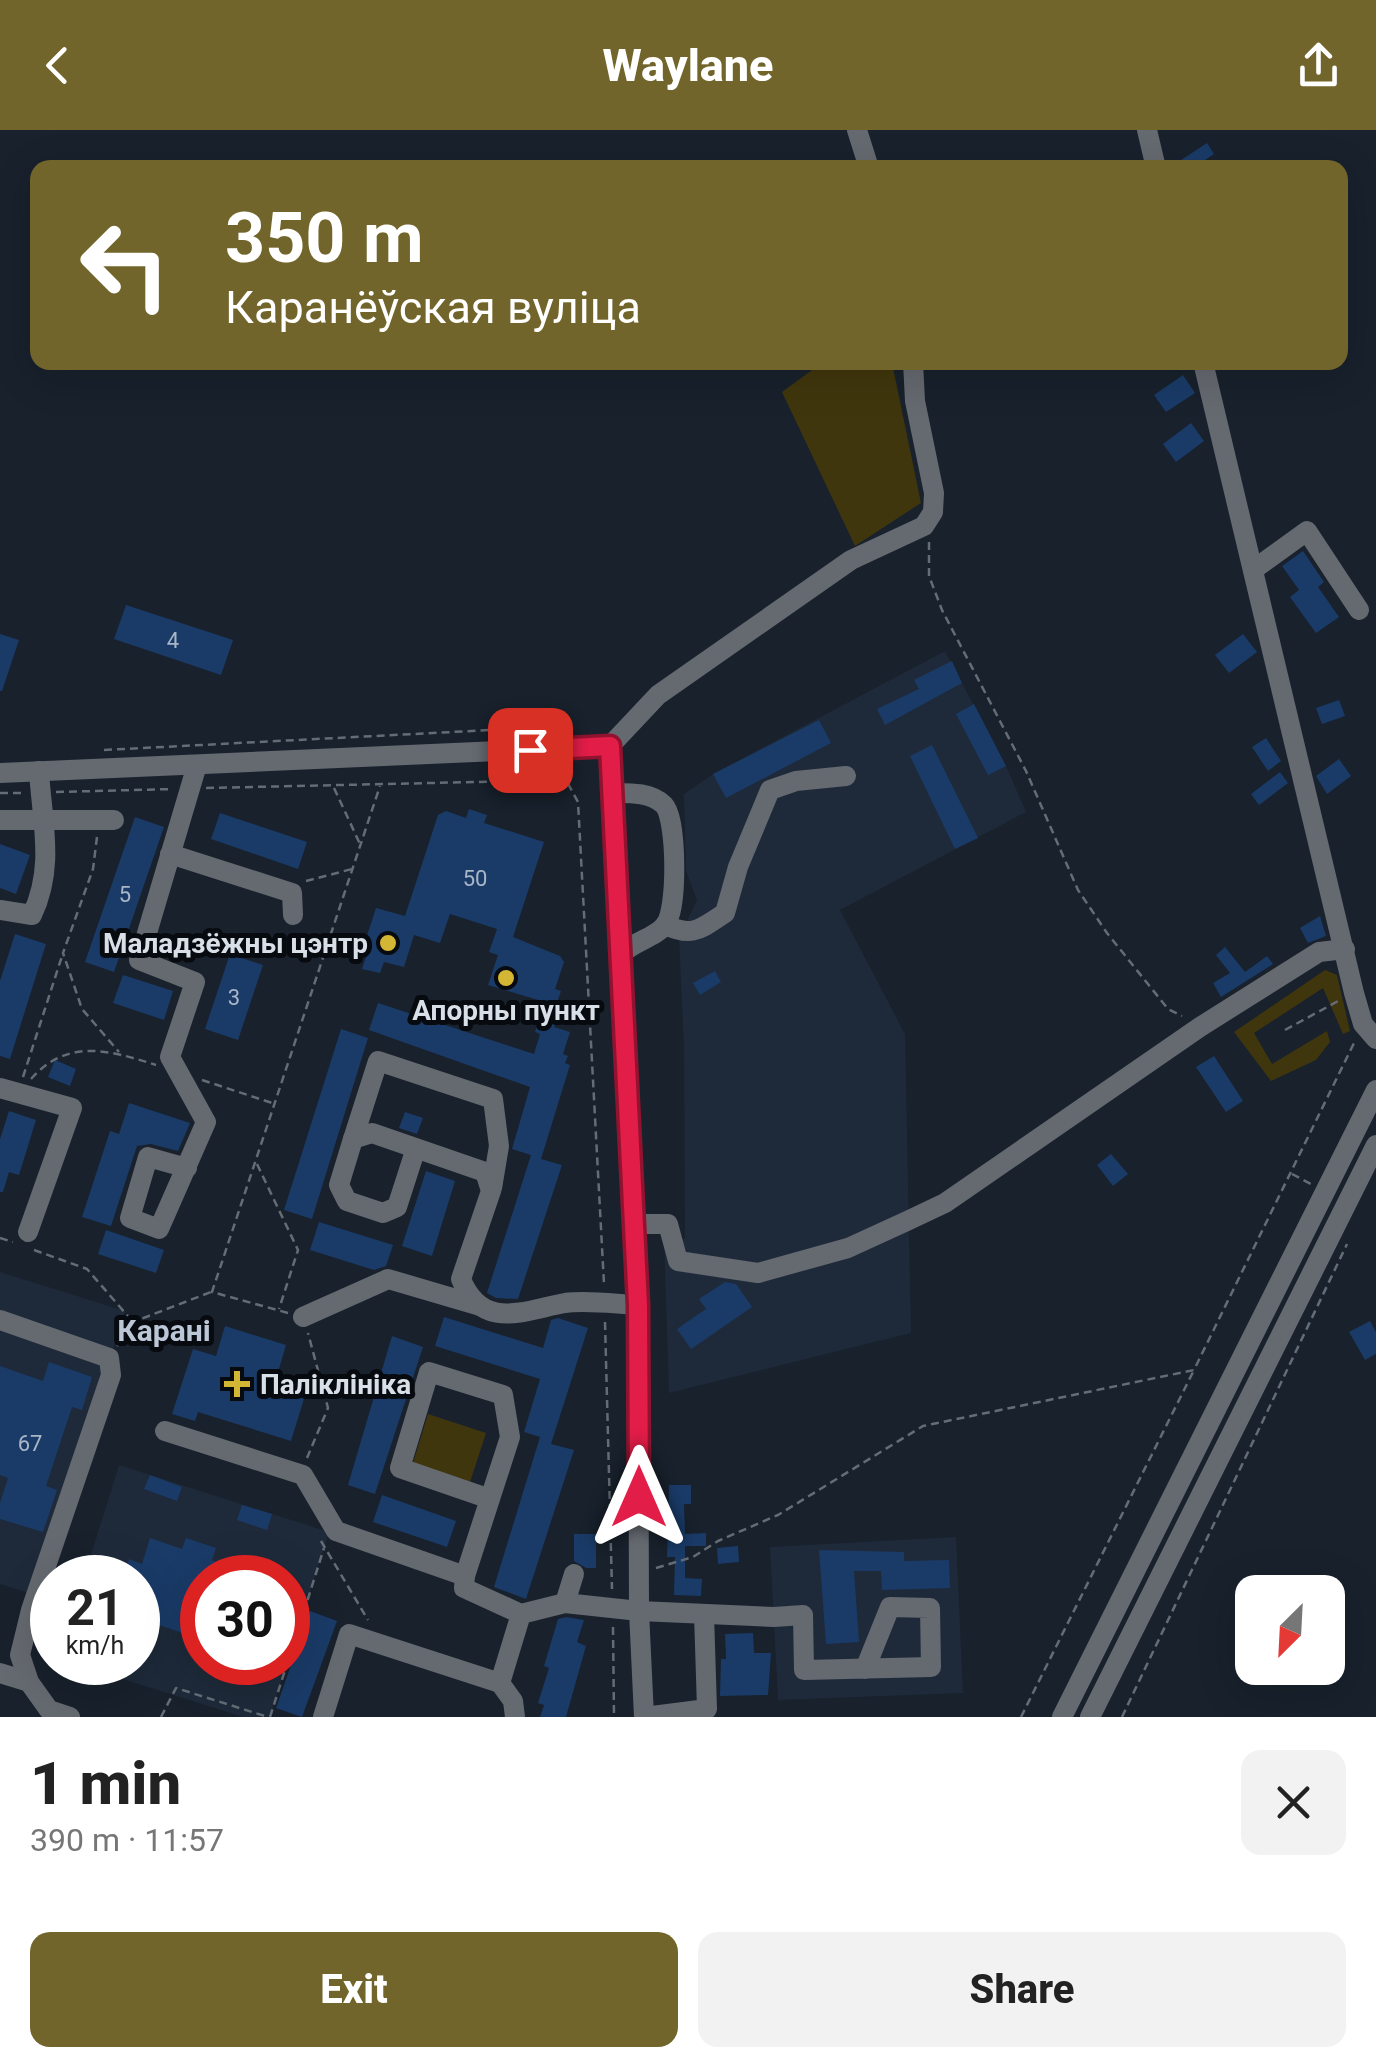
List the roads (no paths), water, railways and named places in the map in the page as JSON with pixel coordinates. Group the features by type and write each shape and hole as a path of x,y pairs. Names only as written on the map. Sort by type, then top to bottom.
{"street":[{"path":"857,130 866,160"},
{"path":"1147,130 1154,160"},
{"path":"0,773 39,782 197,764 610,746 658,695 786,605 851,560 924,526 933,512 934,493 915,401 913,370"},
{"path":"1205,370 1354,992 1370,1031"},
{"path":"1253,570 1307,532 1359,610"},
{"path":"610,746 638,1305 644,1717 707,1709 704,1614"},
{"path":"186,1168 206,1122 170,1057 194,982 139,960 197,764"},
{"path":"665,925 682,932 696,931 726,913 738,866 770,790 796,781 846,776"},
{"path":"2,915 32,915 44,889 39,782"},
{"path":"612,793 640,793 666,807 674,898 665,925 657,933 632,943 620,955"},
{"path":"0,820 106,820"},
{"path":"170,854 292,893 293,915"},
{"path":"634,1224 668,1224 678,1261 758,1272 848,1248 946,1203 1200,1027 1320,952 1345,949"},
{"path":"416,1148 397,1207 383,1213 347,1201 339,1185 378,1061 493,1100 500,1146 491,1190 460,1280 466,1293 482,1306"},
{"path":"10,1090 72,1108 27,1242"},
{"path":"1062,1717 1376,1090"},
{"path":"353,1139 372,1133 485,1172 491,1190"},
{"path":"1090,1717 1369,1178 1376,1144"},
{"path":"1340,1162 1369,1178"},
{"path":"303,1317 388,1278 515,1316 568,1303 638,1305"},
{"path":"0,1320 110,1358 111,1375 50,1555"},
{"path":"490,1499 400,1468 429,1372 504,1395 510,1437 464,1588 522,1614 566,1604 774,1617 804,1614 804,1670 865,1669"},
{"path":"164,1432 300,1474 336,1531 465,1576"},
{"path":"566,1604 574,1574"},
{"path":"30,1614 20,1655 30,1682"},
{"path":"500,1682 522,1614"},
{"path":"322,1717 349,1634 500,1682 513,1701 514,1717"},
{"path":"0,1673 30,1682"},
{"path":"32,1685 49,1710 70,1717"}],"place":[{"name":"Маладзёжны цэнтр","path":"388,943"},
{"name":"Апорны пункт","path":"506,978"},
{"name":"Паліклініка","path":"237,1384"}],"district":[{"name":"Карані","path":"164,1330"}]}
